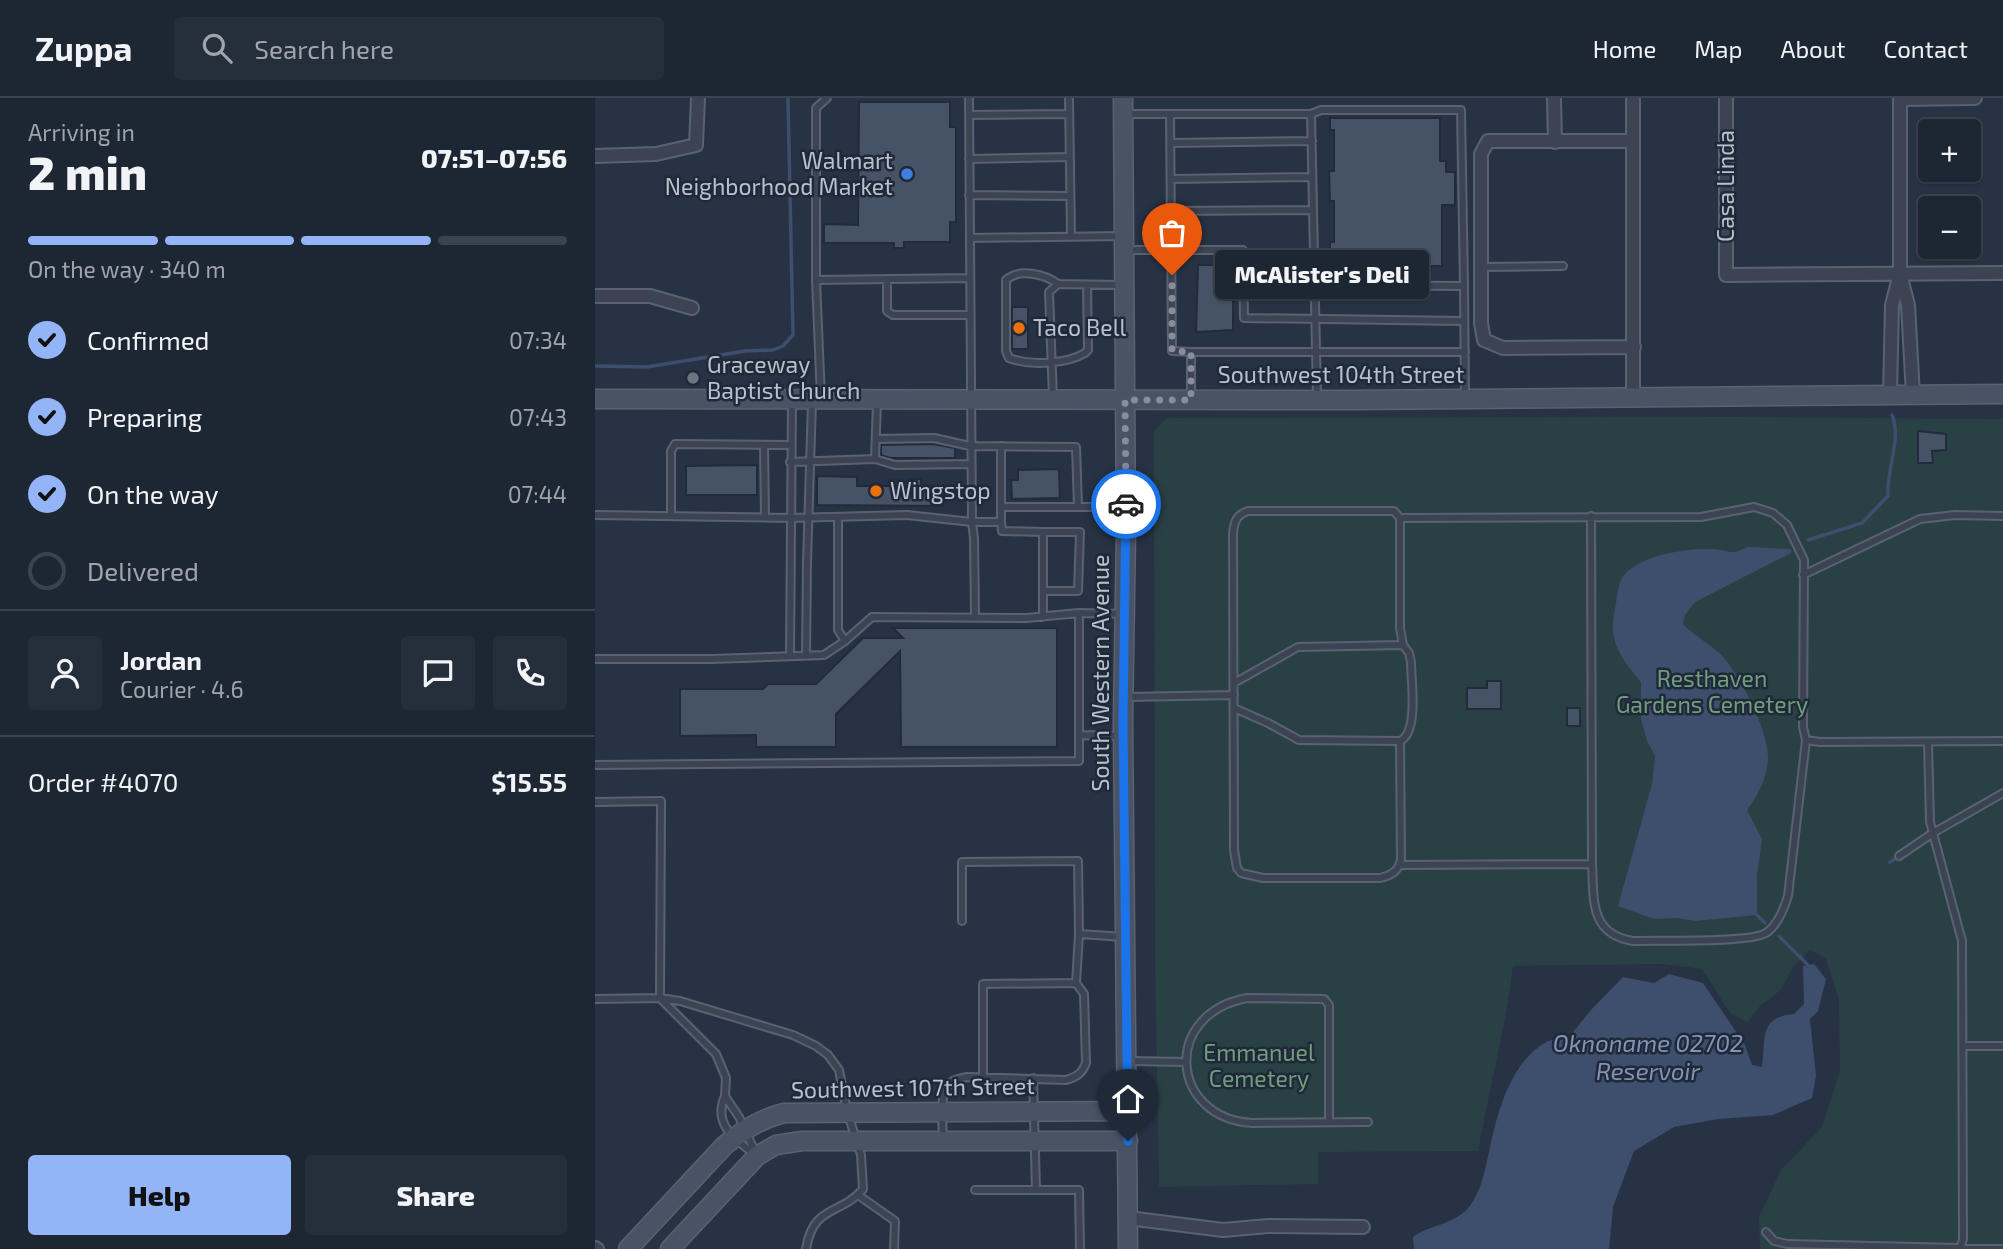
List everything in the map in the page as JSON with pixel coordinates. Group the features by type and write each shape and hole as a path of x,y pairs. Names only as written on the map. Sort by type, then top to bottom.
{"main road":[{"name":"South Western Avenue","path":"1123,106 1128,1249"},
{"name":"Southwest 104th Street","path":"595,399 1317,400 2003,394"},
{"name":"Southwest 107th Street","path":"628,1249 739,1134 762,1119 784,1112 1128,1111"},
{"path":"670,1249 757,1156 776,1145 802,1141 1128,1141"}],"street":[{"path":"595,156 656,154 696,145 698,98"},
{"path":"1554,98 1555,142"},
{"path":"1633,98 1633,397"},
{"name":"Casa Linda","path":"1726,98 1727,275 1900,274"},
{"path":"1890,395 1892,305 1900,274 1901,98 1975,98"},
{"path":"1633,141 1488,141 1481,154 1481,323 1483,340 1503,348 1634,347"},
{"path":"1900,274 2003,273"},
{"path":"1900,274 1908,305 1913,395"},
{"path":"595,296 650,296 692,309"},
{"path":"1128,1218 1223,1230 1268,1226 1363,1227"}],"lane":[{"path":"807,656 809,517 816,400 815,108 827,98"},
{"path":"969,98 970,464 975,617"},
{"path":"1069,98 1071,237"},
{"path":"1123,106 1170,114 1461,110 1465,399"},
{"path":"969,115 1069,114"},
{"path":"1170,114 1172,351 1465,352"},
{"path":"1311,114 1317,400"},
{"path":"1171,143 1312,141"},
{"path":"969,159 1070,157"},
{"path":"1171,179 1313,177"},
{"path":"969,195 1070,196"},
{"path":"1171,211 1313,210"},
{"path":"969,238 1071,237 1172,250 1243,250 1244,318 1464,321"},
{"path":"1481,267 1563,266"},
{"path":"1087,285 1088,350 1081,356 1052,361 1019,361 1007,355 1005,286 1006,280 1013,275 1041,274 1058,284 1125,285"},
{"path":"816,280 970,278"},
{"path":"887,279 887,312 970,314"},
{"path":"1053,400 1049,292 1058,284"},
{"path":"1314,285 1464,286"},
{"path":"1191,352 1191,400"},
{"path":"790,656 792,400"},
{"path":"875,459 877,400"},
{"path":"876,439 934,438 970,446 1076,447 1078,507"},
{"path":"671,516 671,451 675,444 791,445"},
{"path":"764,445 765,517"},
{"path":"1001,446 1002,531 1080,532 1078,591 1043,591"},
{"path":"790,461 875,459 895,465 970,464"},
{"path":"1001,507 1126,507"},
{"path":"1400,518 1591,516 1701,517 1742,508 1763,509 1773,513 1787,525 1804,560 1803,727 1806,740 1788,895 1784,908 1767,933 1740,939 1633,940 1614,936 1601,924 1595,911 1592,864 1591,516"},
{"path":"1234,708 1299,740 1401,741 1409,734 1412,720 1411,662 1403,645 1400,628 1400,518 1394,511 1255,511 1242,513 1238,517 1233,534 1234,850 1237,868 1241,873 1263,878 1380,878 1393,874 1400,865 1401,741"},
{"path":"595,515 790,518 908,516 1001,522"},
{"path":"1803,575 1920,519 2003,516"},
{"path":"838,517 838,630 845,641"},
{"path":"1043,532 1043,617"},
{"path":"595,765 1079,761 1079,613"},
{"path":"595,659 824,655 872,617 1125,614"},
{"path":"1234,683 1299,647 1403,645"},
{"path":"1124,697 1234,695"},
{"path":"1079,735 1124,736"},
{"path":"1806,740 1820,743 2003,741"},
{"path":"1928,742 1930,822 1962,941 1963,1239 1960,1249"},
{"path":"1899,856 2003,793"},
{"path":"595,802 661,801 660,998 716,1054 726,1077 725,1096 739,1134 757,1156"},
{"path":"943,1141 944,1096 950,1082 967,1077 1066,1080 1076,1077 1086,1063 1084,994 1076,983 1079,934 1078,861 962,862 962,920"},
{"path":"1400,865 1592,864"},
{"path":"1079,934 1126,937"},
{"path":"983,1077 983,984 1076,983"},
{"path":"595,999 660,998 720,1011 793,1035 828,1055 839,1070 847,1111 861,1155 863,1189 858,1195 830,1210 810,1230 806,1249"},
{"path":"1329,1122 1329,1006 1324,999 1247,998 1227,1002 1208,1013 1199,1023 1189,1045 1186,1062 1189,1077 1201,1099 1212,1110 1227,1118 1252,1123 1368,1122"},
{"path":"1963,1046 2003,1046"},
{"path":"1127,1061 1186,1062"},
{"path":"1033,1078 1036,1190"},
{"path":"725,1096 719,1108 722,1119 757,1156"},
{"path":"975,1190 1079,1190 1080,1249"},
{"path":"858,1195 895,1222 894,1249"},
{"path":"1766,1232 1774,1241 1787,1244 2003,1249"}],"green space":[{"name":"Resthaven Gardens Cemetery","path":"1166,418 2003,419 2003,1249 1760,1249 1759,1217 1781,1170 1822,1127 1840,1071 1839,1000 1826,959 1810,950 1793,967 1781,990 1760,1006 1748,1022 1730,1013 1702,969 1663,964 1513,966 1478,1151 1318,1152 1318,1184 1159,1187 1155,964 1154,431"}],"water":[{"path":"1747,547 1791,549 1791,553 1695,602 1685,615 1683,624 1720,653 1731,667 1754,707 1765,736 1768,761 1765,774 1758,793 1747,810 1762,839 1757,876 1757,915 1696,921 1654,919 1618,906 1652,784 1655,756 1647,741 1641,719 1641,682 1621,655 1614,638 1619,587 1629,570 1650,558 1689,550 1733,552"},
{"name":"Oknoname 02702 Reservoir","path":"1814,964 1826,979 1818,1011 1810,1019 1816,1076 1812,1098 1773,1115 1718,1119 1674,1127 1634,1151 1613,1207 1609,1249 1414,1249 1413,1237 1463,1213 1477,1195 1501,1105 1524,1061 1548,1041 1569,1037 1623,977 1654,983 1669,974 1703,983 1745,1045 1752,1065 1762,1067 1764,1039 1769,1025 1782,1016 1794,1014 1804,1004 1803,966"}],"building":[{"name":"Walmart Neighborhood Market","path":"859,102 950,102 950,127 956,127 956,222 950,222 950,242 904,242 904,248 894,248 894,243 824,243 824,224 858,225"},
{"path":"1330,118 1440,118 1440,161 1446,161 1446,172 1455,172 1455,205 1442,205 1442,266 1426,266 1426,257 1401,257 1401,261 1373,261 1373,256 1350,257 1350,261 1330,261 1330,242 1334,242 1334,201 1330,201 1329,171 1334,171 1334,130 1330,130"},
{"path":"1198,265 1233,265 1233,330 1196,332"},
{"name":"Taco Bell","path":"1012,307 1028,307 1028,349 1012,349"},
{"path":"1918,431 1946,434 1946,450 1932,451 1933,463 1918,463"},
{"path":"933,444 955,448 955,458 890,458 881,455 881,445"},
{"path":"757,465 757,495 686,495 686,466"},
{"path":"1059,469 1060,498 1012,499 1011,480 1018,480 1018,470"},
{"path":"817,476 857,477 857,486 910,486 910,479 921,479 921,486 943,486 943,506 817,505"},
{"path":"893,628 1057,628 1057,747 901,747 900,651 836,714 836,747 756,747 756,735 680,736 680,689 763,689 768,684 816,684 863,638 903,638"},
{"path":"1487,681 1501,681 1501,709 1467,709 1467,688 1487,688"},
{"path":"1567,708 1580,708 1580,726 1567,726"}],"waterway":[{"path":"595,366 647,367 745,351 773,350 783,346 793,335 788,98"},
{"path":"1808,540 1862,523 1888,496 1895,444 1892,415"},
{"path":"1890,862 1900,856"},
{"path":"1757,915 1765,923"},
{"path":"1779,936 1810,967"}],"way so far":[{"path":"1126,504 1125,400 1191,400 1191,352 1172,351 1172,275"}],"place":[{"name":"Walmart Neighborhood Market","path":"907,174"},
{"name":"McAlister's Deli","path":"1172,275"},
{"name":"Taco Bell","path":"1019,328"},
{"name":"Graceway Baptist Church","path":"693,378"},
{"name":"Wingstop","path":"876,491"}],"route":[{"path":"1126,504 1123,723 1128,1141"}],"park label":[{"name":"Emmanuel Cemetery","path":"1259,1066"}]}
